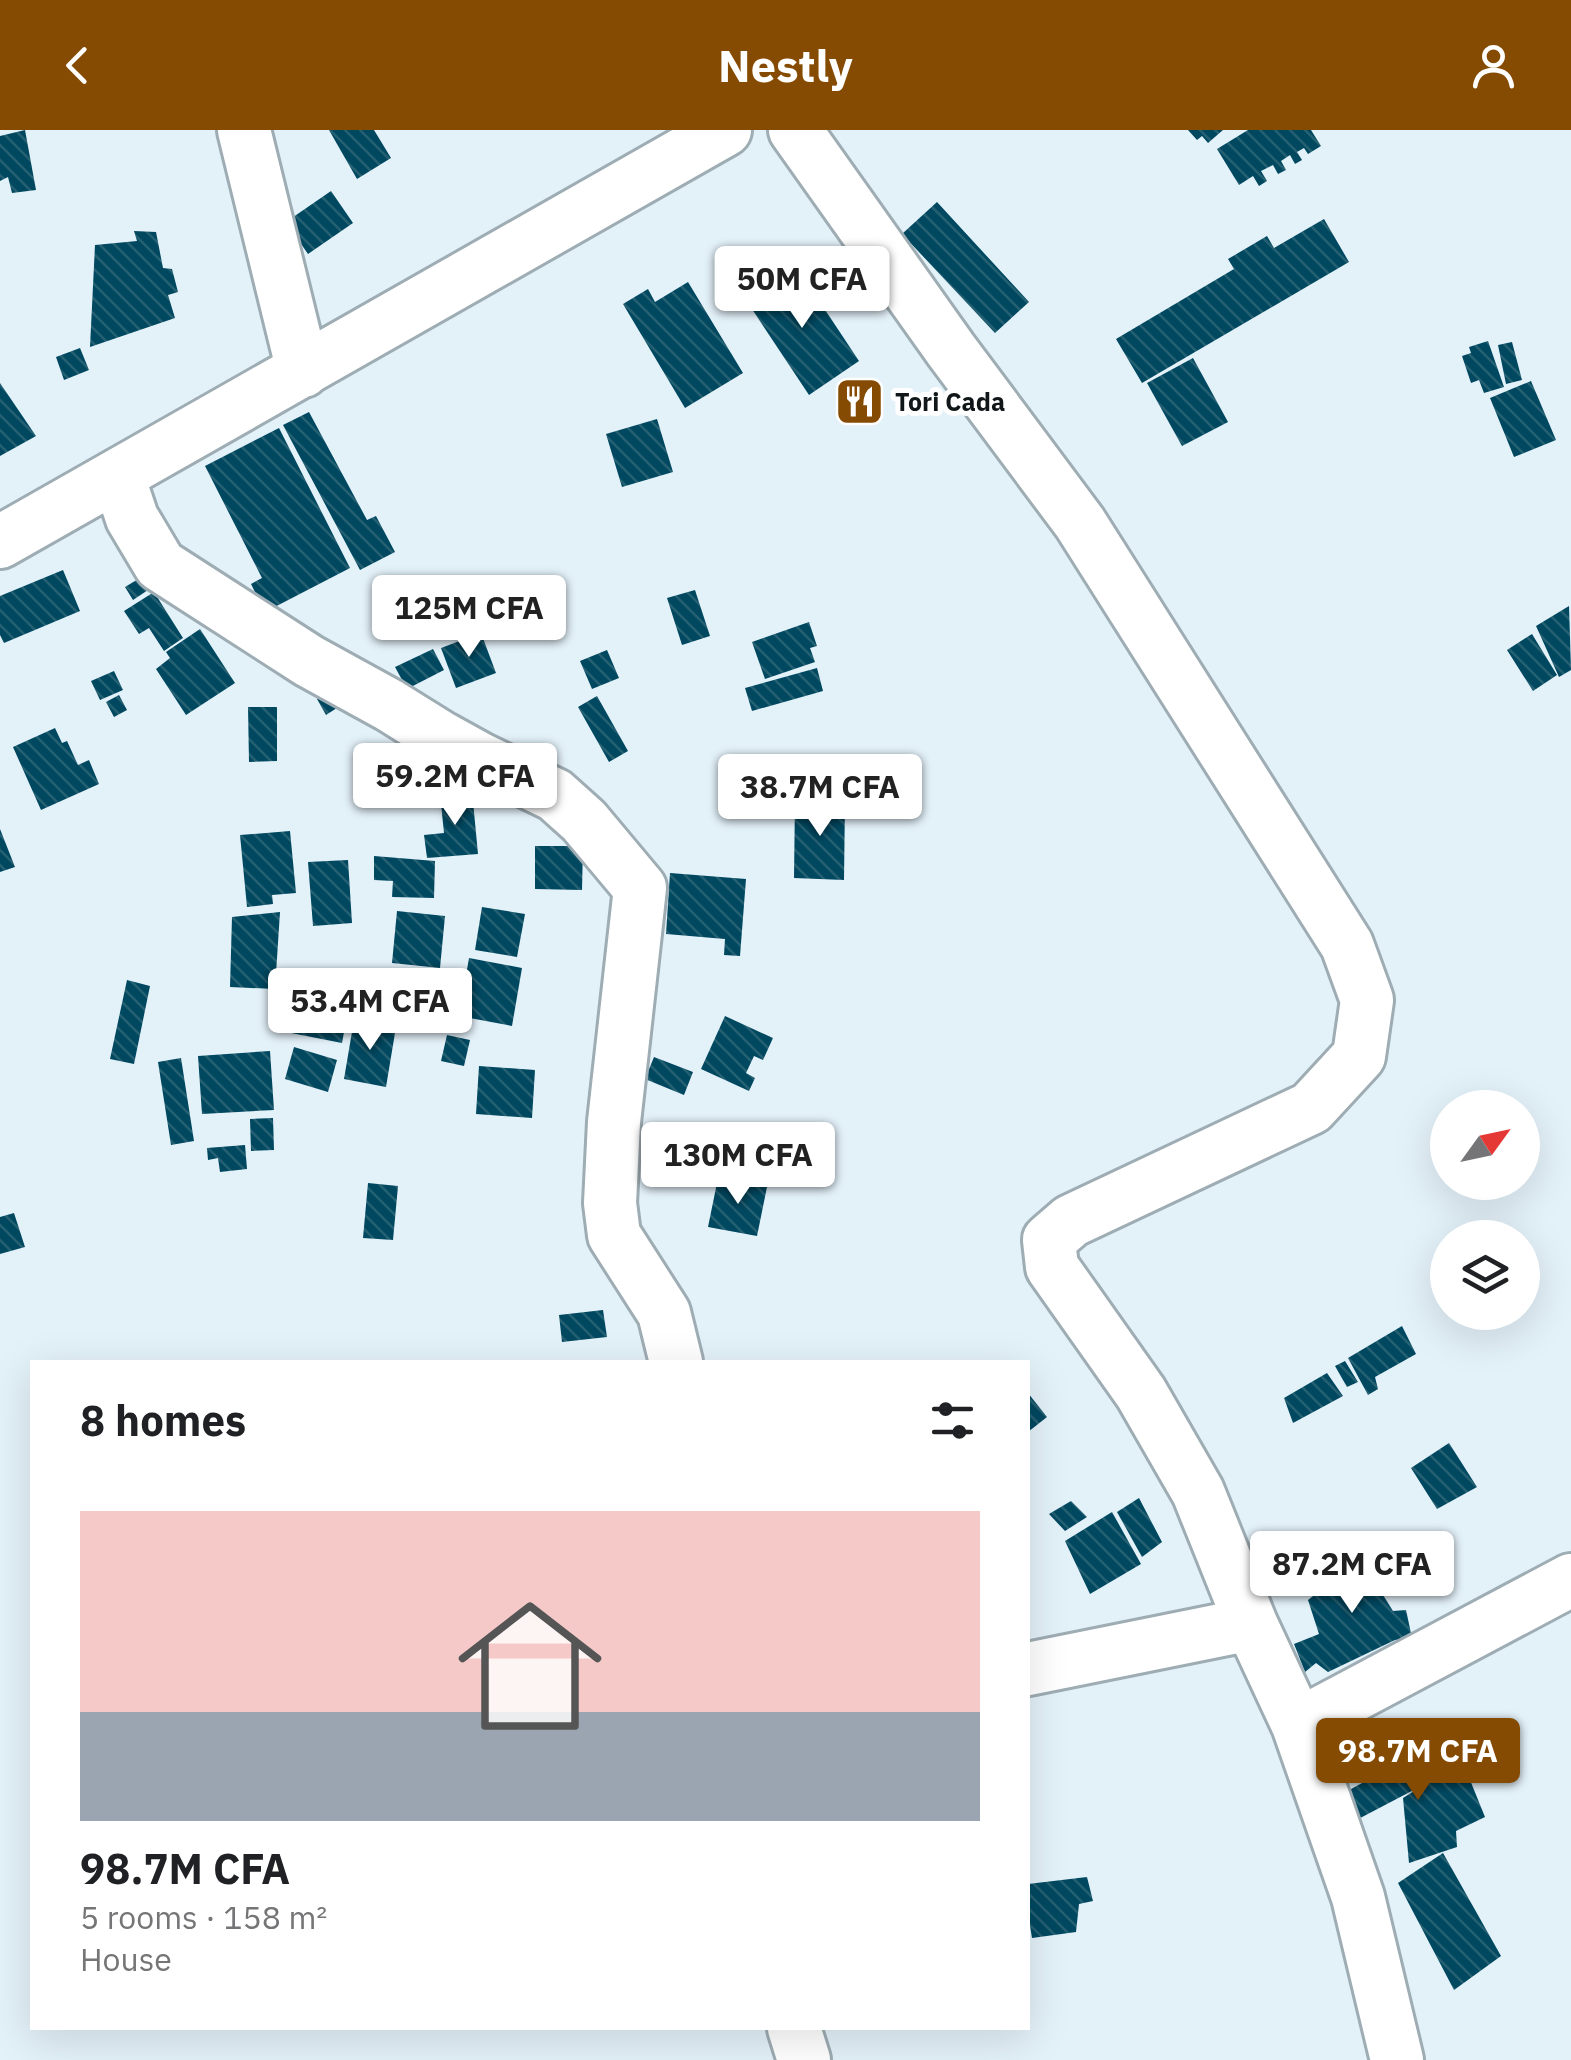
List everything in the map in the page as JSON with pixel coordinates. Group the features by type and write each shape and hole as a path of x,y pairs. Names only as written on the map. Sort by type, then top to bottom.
{"street":[{"path":"244,130 302,372"},
{"path":"0,542 724,130"},
{"path":"795,130 1080,523 1347,945 1367,1000 1358,1056 1311,1108 1071,1221 1050,1240 1052,1267 1141,1393 1198,1492 1298,1725 1358,1897 1397,2060"},
{"path":"118,476 132,518 160,565 309,661 467,752 555,794 584,821 640,888 614,1122 610,1203 614,1235 664,1313 676,1360"},
{"path":"1298,1725 1571,1580"},
{"path":"1030,1669 1252,1624"},
{"path":"795,2030 804,2060"}],"building":[{"path":"25,130 36,190 12,193 8,177 0,181 0,136"},
{"path":"329,130 374,130 391,158 357,179"},
{"path":"1188,130 1223,130 1208,143 1202,136 1197,140"},
{"path":"1248,130 1311,130 1321,146 1308,154 1304,148 1297,152 1302,160 1295,164 1290,155 1281,161 1286,170 1278,174 1273,165 1261,171 1267,181 1259,186 1253,176 1239,185 1217,149"},
{"path":"331,191 353,223 308,254 286,222"},
{"path":"937,202 1029,302 995,333 902,234"},
{"path":"1324,219 1349,262 1142,383 1116,339 1234,269 1228,259 1267,236 1274,248"},
{"path":"134,231 156,232 163,268 172,269 178,292 168,295 175,318 90,347 95,245 137,241"},
{"path":"796,266 859,361 809,395 746,300"},
{"path":"688,282 743,373 685,408 623,304 648,289 655,302"},
{"path":"1488,341 1504,387 1484,393 1479,380 1471,383 1462,356 1471,353 1469,347"},
{"path":"1512,342 1522,380 1506,384 1498,345"},
{"path":"80,348 89,370 64,380 56,357"},
{"path":"1193,358 1228,422 1182,446 1147,383"},
{"path":"1531,381 1556,440 1514,457 1490,398"},
{"path":"0,383 36,436 0,456"},
{"path":"309,412 367,520 376,516 395,552 360,570 283,425"},
{"path":"657,419 673,472 622,487 606,434"},
{"path":"279,428 350,568 265,612 251,584 262,578 205,466"},
{"path":"63,570 80,611 4,643 0,635 0,596"},
{"path":"140,578 148,590 133,600 125,587"},
{"path":"695,590 710,636 682,645 667,598"},
{"path":"154,592 183,638 164,651 149,628 139,634 124,611"},
{"path":"1569,606 1571,670 1559,677 1536,626"},
{"path":"809,622 817,646 810,648 815,662 765,679 752,642"},
{"path":"200,629 235,683 186,715 156,669 170,658 166,652"},
{"path":"481,633 496,673 456,688 441,648"},
{"path":"1532,634 1557,675 1533,691 1507,650"},
{"path":"433,649 444,670 407,689 395,667"},
{"path":"607,650 619,678 592,689 580,661"},
{"path":"817,668 823,691 752,711 745,688"},
{"path":"114,671 123,690 100,700 91,681"},
{"path":"331,692 340,706 326,715 317,699"},
{"path":"119,695 127,710 114,717 106,702"},
{"path":"597,696 628,751 609,762 578,707"},
{"path":"248,707 277,707 277,761 249,762"},
{"path":"55,728 62,743 67,741 78,765 89,760 99,784 41,810 13,747"},
{"path":"422,741 426,772 376,778 372,747"},
{"path":"472,791 478,854 427,858 424,835 444,833 440,794"},
{"path":"795,799 845,800 844,880 794,878"},
{"path":"0,829 15,867 0,872"},
{"path":"290,831 296,893 272,895 273,904 247,907 240,835"},
{"path":"535,846 583,846 582,890 535,889"},
{"path":"374,856 435,861 434,898 392,897 393,881 374,880"},
{"path":"348,860 352,923 313,926 308,862"},
{"path":"670,873 746,879 740,956 724,955 725,939 666,934"},
{"path":"482,907 525,914 517,957 475,950"},
{"path":"397,911 445,916 440,968 392,963"},
{"path":"280,912 275,989 230,987 232,917"},
{"path":"469,958 522,968 512,1026 459,1016"},
{"path":"127,980 150,986 134,1064 110,1059"},
{"path":"287,998 348,1011 342,1043 281,1031"},
{"path":"725,1016 773,1038 763,1060 754,1056 746,1073 755,1078 749,1091 701,1069"},
{"path":"354,1020 396,1027 386,1087 344,1079"},
{"path":"447,1035 470,1040 464,1066 441,1061"},
{"path":"294,1047 337,1060 328,1092 285,1079"},
{"path":"270,1051 274,1110 202,1114 198,1056"},
{"path":"654,1057 693,1072 684,1095 645,1079"},
{"path":"181,1058 194,1141 171,1145 158,1062"},
{"path":"479,1066 535,1070 532,1118 476,1114"},
{"path":"273,1118 274,1150 251,1151 250,1119"},
{"path":"748,1127 799,1138 791,1177 740,1165"},
{"path":"245,1145 247,1169 220,1172 218,1158 208,1160 207,1148"},
{"path":"718,1178 767,1187 757,1236 708,1227"},
{"path":"368,1183 398,1186 393,1240 363,1238"},
{"path":"14,1213 25,1247 0,1254 0,1217"},
{"path":"603,1310 607,1337 562,1342 559,1315"},
{"path":"1402,1326 1416,1354 1375,1377 1378,1389 1368,1395 1348,1358"},
{"path":"1345,1361 1358,1382 1347,1387 1335,1366"},
{"path":"1327,1373 1343,1396 1293,1423 1284,1398"},
{"path":"1030,1396 1047,1417 1030,1430"},
{"path":"1449,1443 1477,1487 1437,1509 1411,1468"},
{"path":"1139,1498 1162,1542 1142,1557 1117,1512"},
{"path":"1071,1501 1087,1517 1065,1531 1049,1514"},
{"path":"1112,1512 1141,1564 1090,1594 1065,1541"},
{"path":"1384,1552 1398,1575 1373,1579 1393,1611 1406,1610 1412,1638 1395,1640 1328,1672 1316,1663 1305,1672 1294,1644 1319,1634 1308,1600 1322,1589 1322,1576"},
{"path":"1426,1748 1457,1782 1468,1775 1485,1817 1456,1831 1457,1847 1409,1863 1403,1798 1427,1783 1345,1826 1331,1800"},
{"path":"1443,1853 1501,1956 1454,1990 1398,1883"},
{"path":"1087,1877 1093,1901 1079,1904 1076,1932 1032,1938 1030,1884"}],"place":[{"name":"Tori Cada","path":"860,401"}]}
